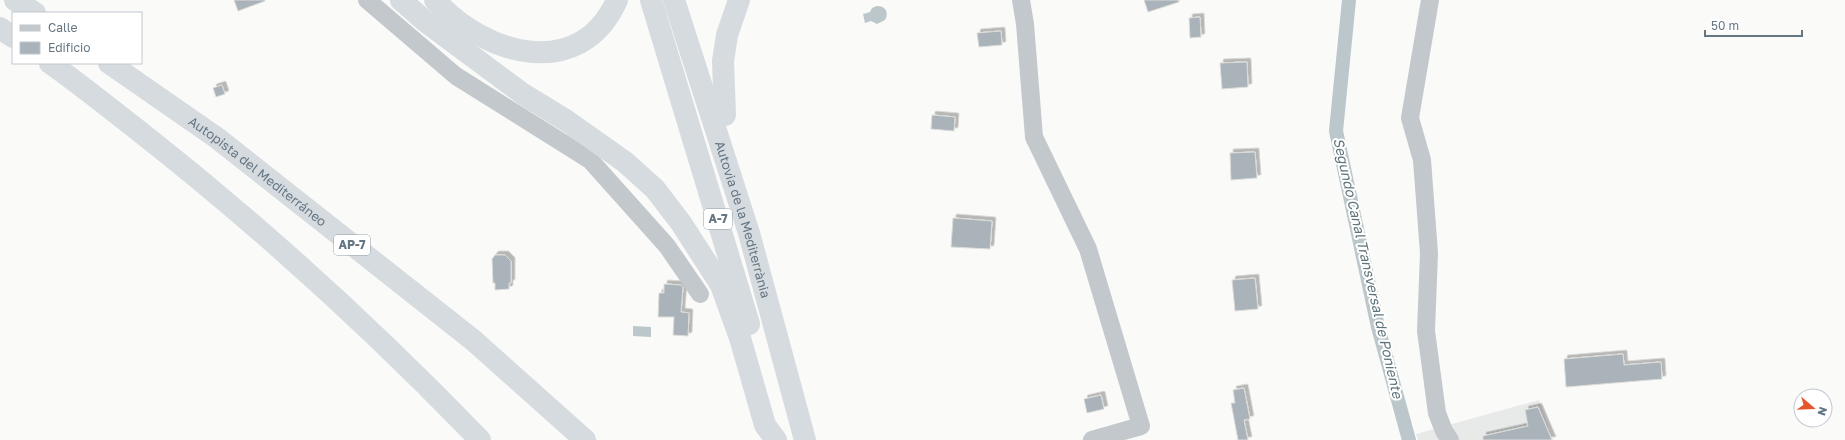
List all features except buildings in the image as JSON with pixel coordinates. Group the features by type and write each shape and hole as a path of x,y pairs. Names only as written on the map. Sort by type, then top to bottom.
{"highway":[{"path":"15,0 34,12"},
{"path":"401,0 426,22 523,94 567,121 625,162 655,189 681,223 721,285 740,338 765,425 776,440"},
{"path":"435,0 447,14 468,30 504,46 519,51 537,54 561,50 578,43 594,32 608,18 617,0"},
{"name":"Autovia de la Mediterrània","path":"650,0 742,299 780,440"},
{"name":"Autovia de la Mediterrània","path":"674,0 749,233 806,440"},
{"path":"686,0 725,115 748,197 749,233"},
{"path":"725,115 723,61 727,35 739,0"},
{"path":"0,28 12,36"},
{"path":"51,64 186,168 277,245 362,322 480,440"},
{"name":"Autopista del Mediterráneo","path":"110,64 217,138 473,340 585,440"}],"street":[{"path":"367,0 456,76 590,160 667,246 700,294"},
{"path":"1021,0 1025,24 1034,137 1088,249 1141,426 1092,440"},
{"path":"1430,0 1410,118 1422,160 1429,252 1426,331 1437,413 1444,431 1450,440"}],"shaded area":[{"path":"877,6 883,7 886,10 887,15 885,20 877,24 871,21 865,23 863,14 870,12 872,8"},
{"path":"633,326 651,327 651,337 633,336"},
{"path":"1539,400 1553,440 1418,440 1416,434"}],"waterway":[{"name":"Segundo Canal Transversal de Poniente","path":"1349,0 1336,131 1378,327 1409,440"}]}
